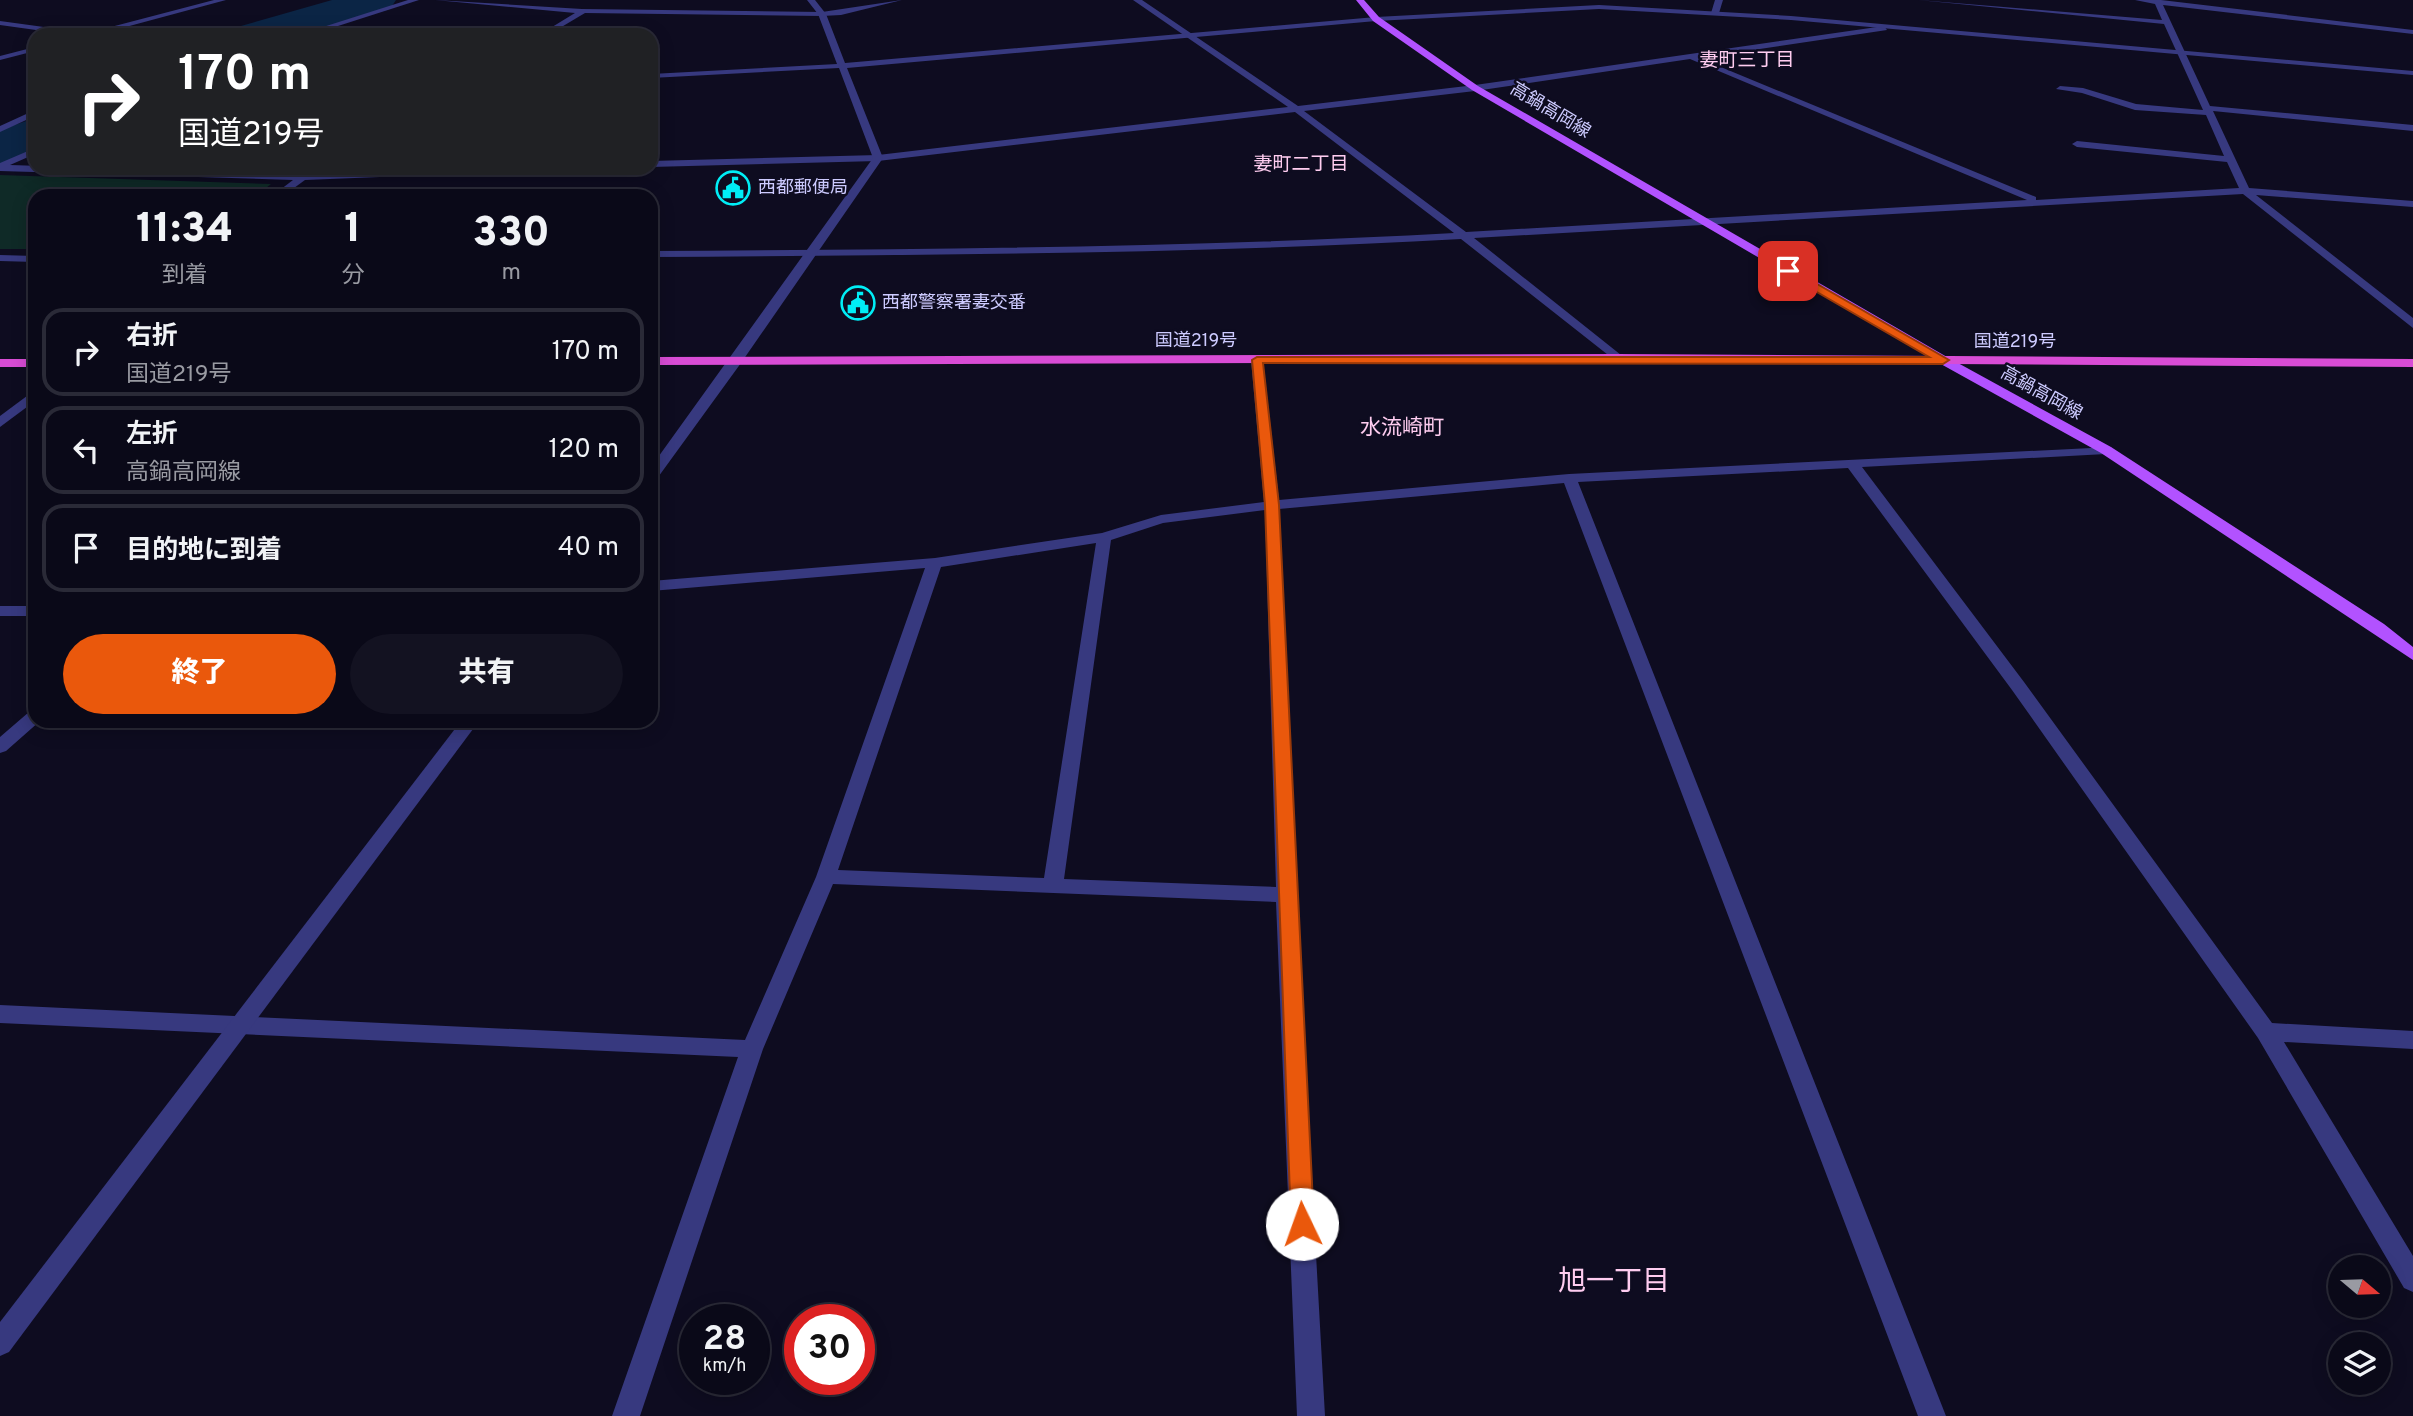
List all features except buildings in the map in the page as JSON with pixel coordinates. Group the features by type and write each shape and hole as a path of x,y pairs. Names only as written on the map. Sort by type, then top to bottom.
{"highway":[{"name":"国道219号","path":"658,361 1617,358 2413,363"},
{"path":"0,363 28,363"}],"main road":[{"name":"高鍋高岡線","path":"1360,0 1376,19 1475,88 1943,360 2106,450 2378,627 2413,655"}],"street":[{"path":"115,28 222,0"},
{"path":"325,28 415,0"},
{"path":"439,0 583,11 822,14 841,13 898,0"},
{"path":"555,28 603,0"},
{"path":"811,0 822,14 878,159"},
{"path":"1138,0 1299,109 1464,234 1617,358"},
{"path":"1715,13 1719,0"},
{"path":"1922,0 2165,22"},
{"path":"2139,0 2413,32"},
{"path":"2214,0 2413,22"},
{"path":"2157,1 2245,191 2413,324"},
{"path":"658,76 840,66 1376,19 1540,8 1715,13 2413,73"},
{"path":"0,23 37,28"},
{"path":"658,164 878,159 1475,88 1884,28"},
{"path":"0,58 28,51"},
{"path":"1693,58 2037,201"},
{"path":"2060,89 2083,91 2135,107 2207,110 2413,128"},
{"path":"0,129 28,116"},
{"path":"2077,144 2230,159"},
{"path":"0,167 28,153"},
{"path":"658,467 878,159"},
{"path":"0,167 28,168"},
{"path":"241,175 352,175"},
{"path":"286,189 305,175"},
{"path":"658,254 1094,251 1274,246 2245,191 2413,204"},
{"path":"0,258 28,258"},
{"path":"1257,360 1272,505 1286,895 1311,1416"},
{"path":"0,423 28,400"},
{"path":"658,585 935,564 1104,537 1161,519 1272,505 1569,478 2106,450"},
{"path":"1852,462 2018,686 2266,1032 2413,1280"},
{"path":"1569,478 1932,1416"},
{"path":"1053,886 1104,537"},
{"path":"626,1416 752,1049 826,877 935,564"},
{"path":"0,611 28,611"},
{"path":"0,747 28,722"},
{"path":"0,1343 465,728"},
{"path":"826,877 1286,895"},
{"path":"0,1014 752,1049"},
{"path":"2266,1032 2413,1040"}],"green space":[{"path":"0,175 271,184 265,189 28,189 28,249 0,249"}],"waterway":[{"path":"280,28 376,0"},
{"path":"0,150 28,136"}],"place":[{"name":"西都郵便局","path":"733,188"},
{"name":"西都警察署妻交番","path":"858,303"}],"district":[{"name":"妻町三丁目","path":"1747,61"},
{"name":"妻町二丁目","path":"1301,165"},
{"name":"水流崎町","path":"1402,428"},
{"name":"旭一丁目","path":"1614,1283"}],"route":[{"path":"1302,1224 1286,895 1272,505 1257,360 1943,360 1788,271"}]}
